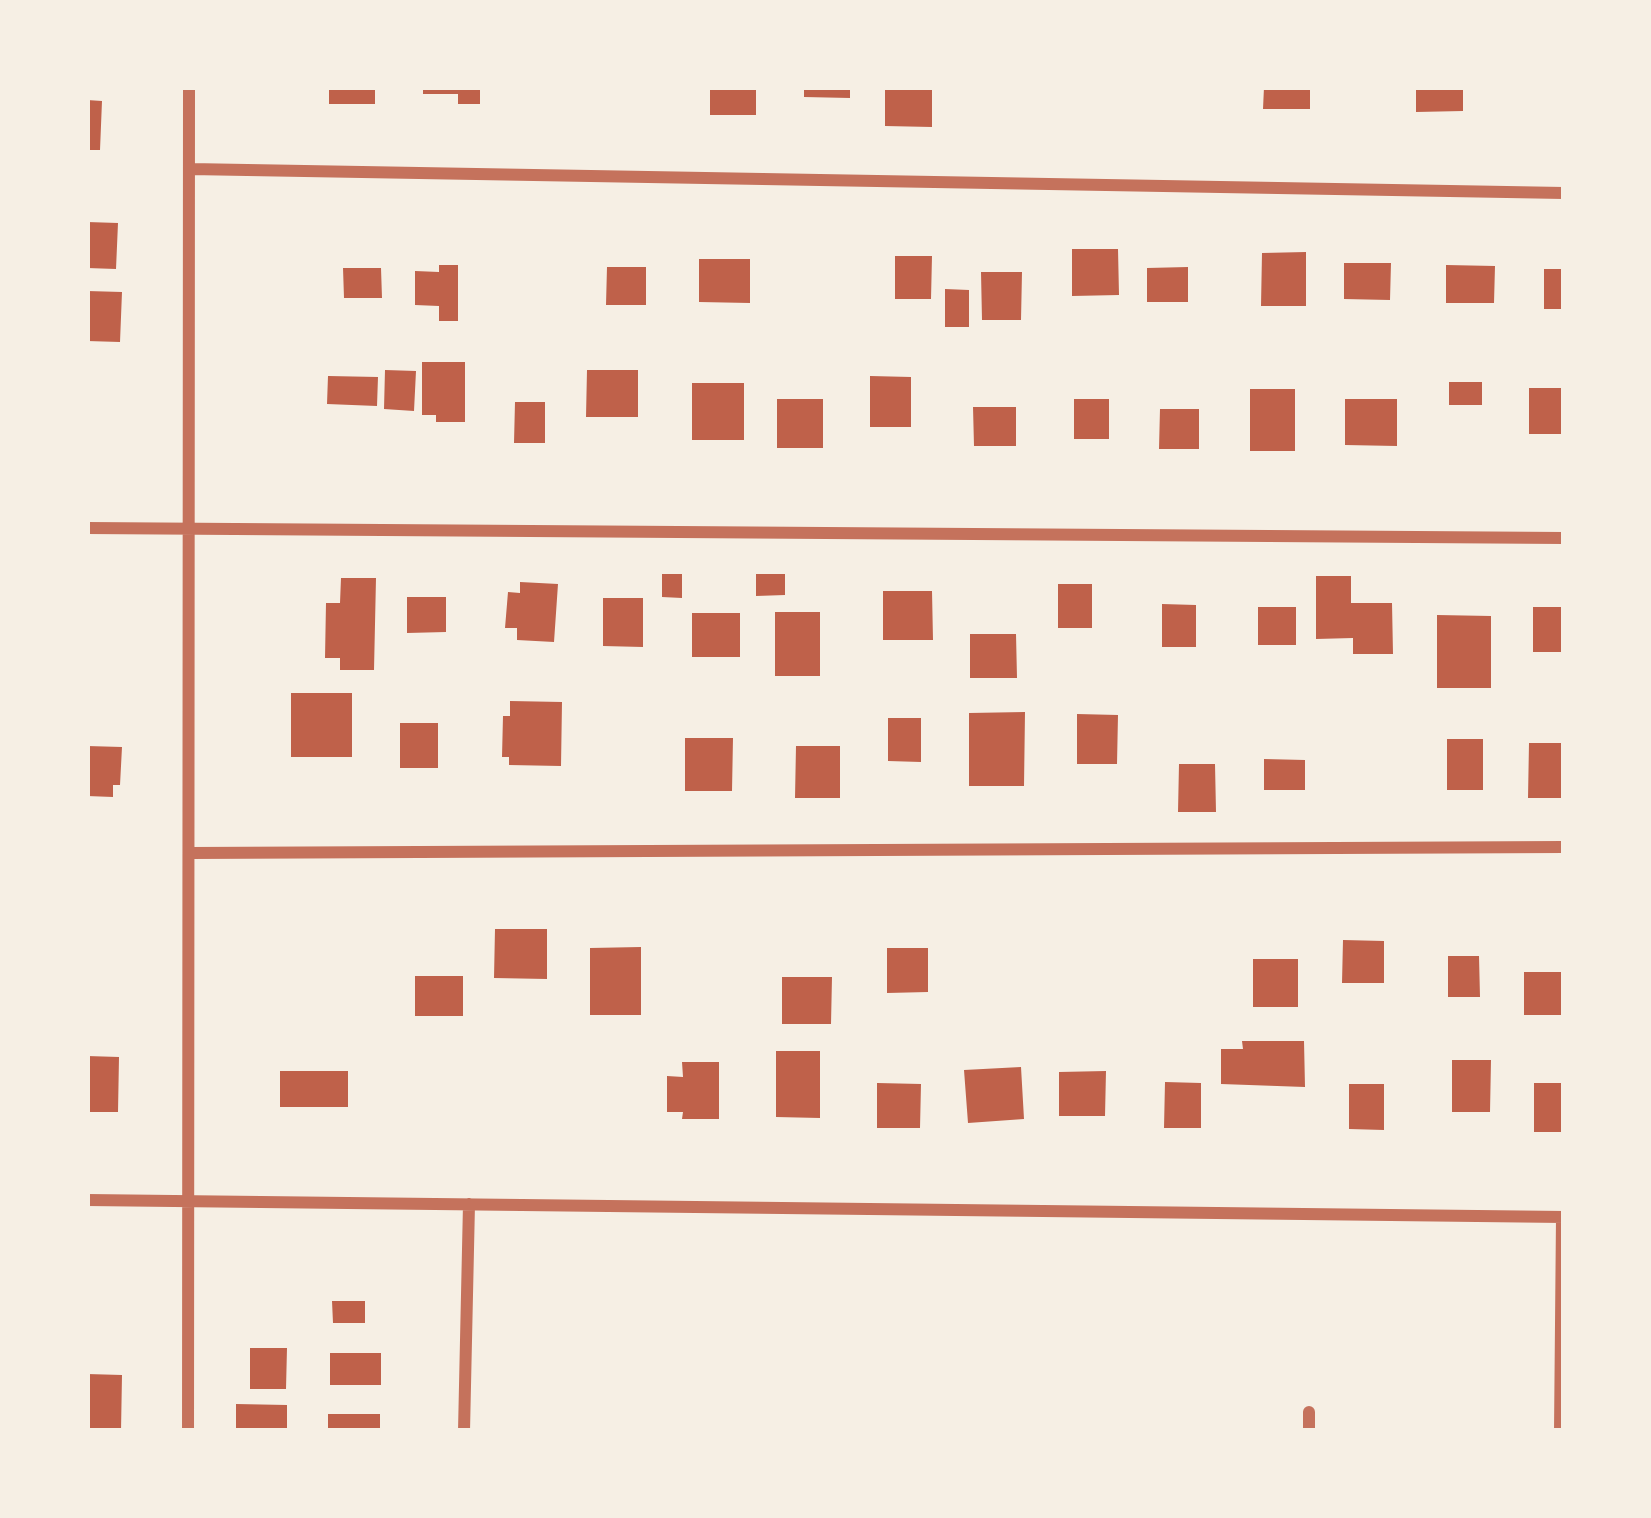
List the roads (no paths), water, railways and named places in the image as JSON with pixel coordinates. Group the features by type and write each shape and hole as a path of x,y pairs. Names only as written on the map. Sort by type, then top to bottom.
{"street":[{"path":"188,1431 189,87"},
{"path":"190,169 1564,193"},
{"path":"87,528 1564,538"},
{"path":"190,853 1564,847"},
{"path":"87,1200 1563,1217 1560,1431"},
{"path":"464,1431 470,1204"},
{"path":"1309,1412 1309,1431"}]}
